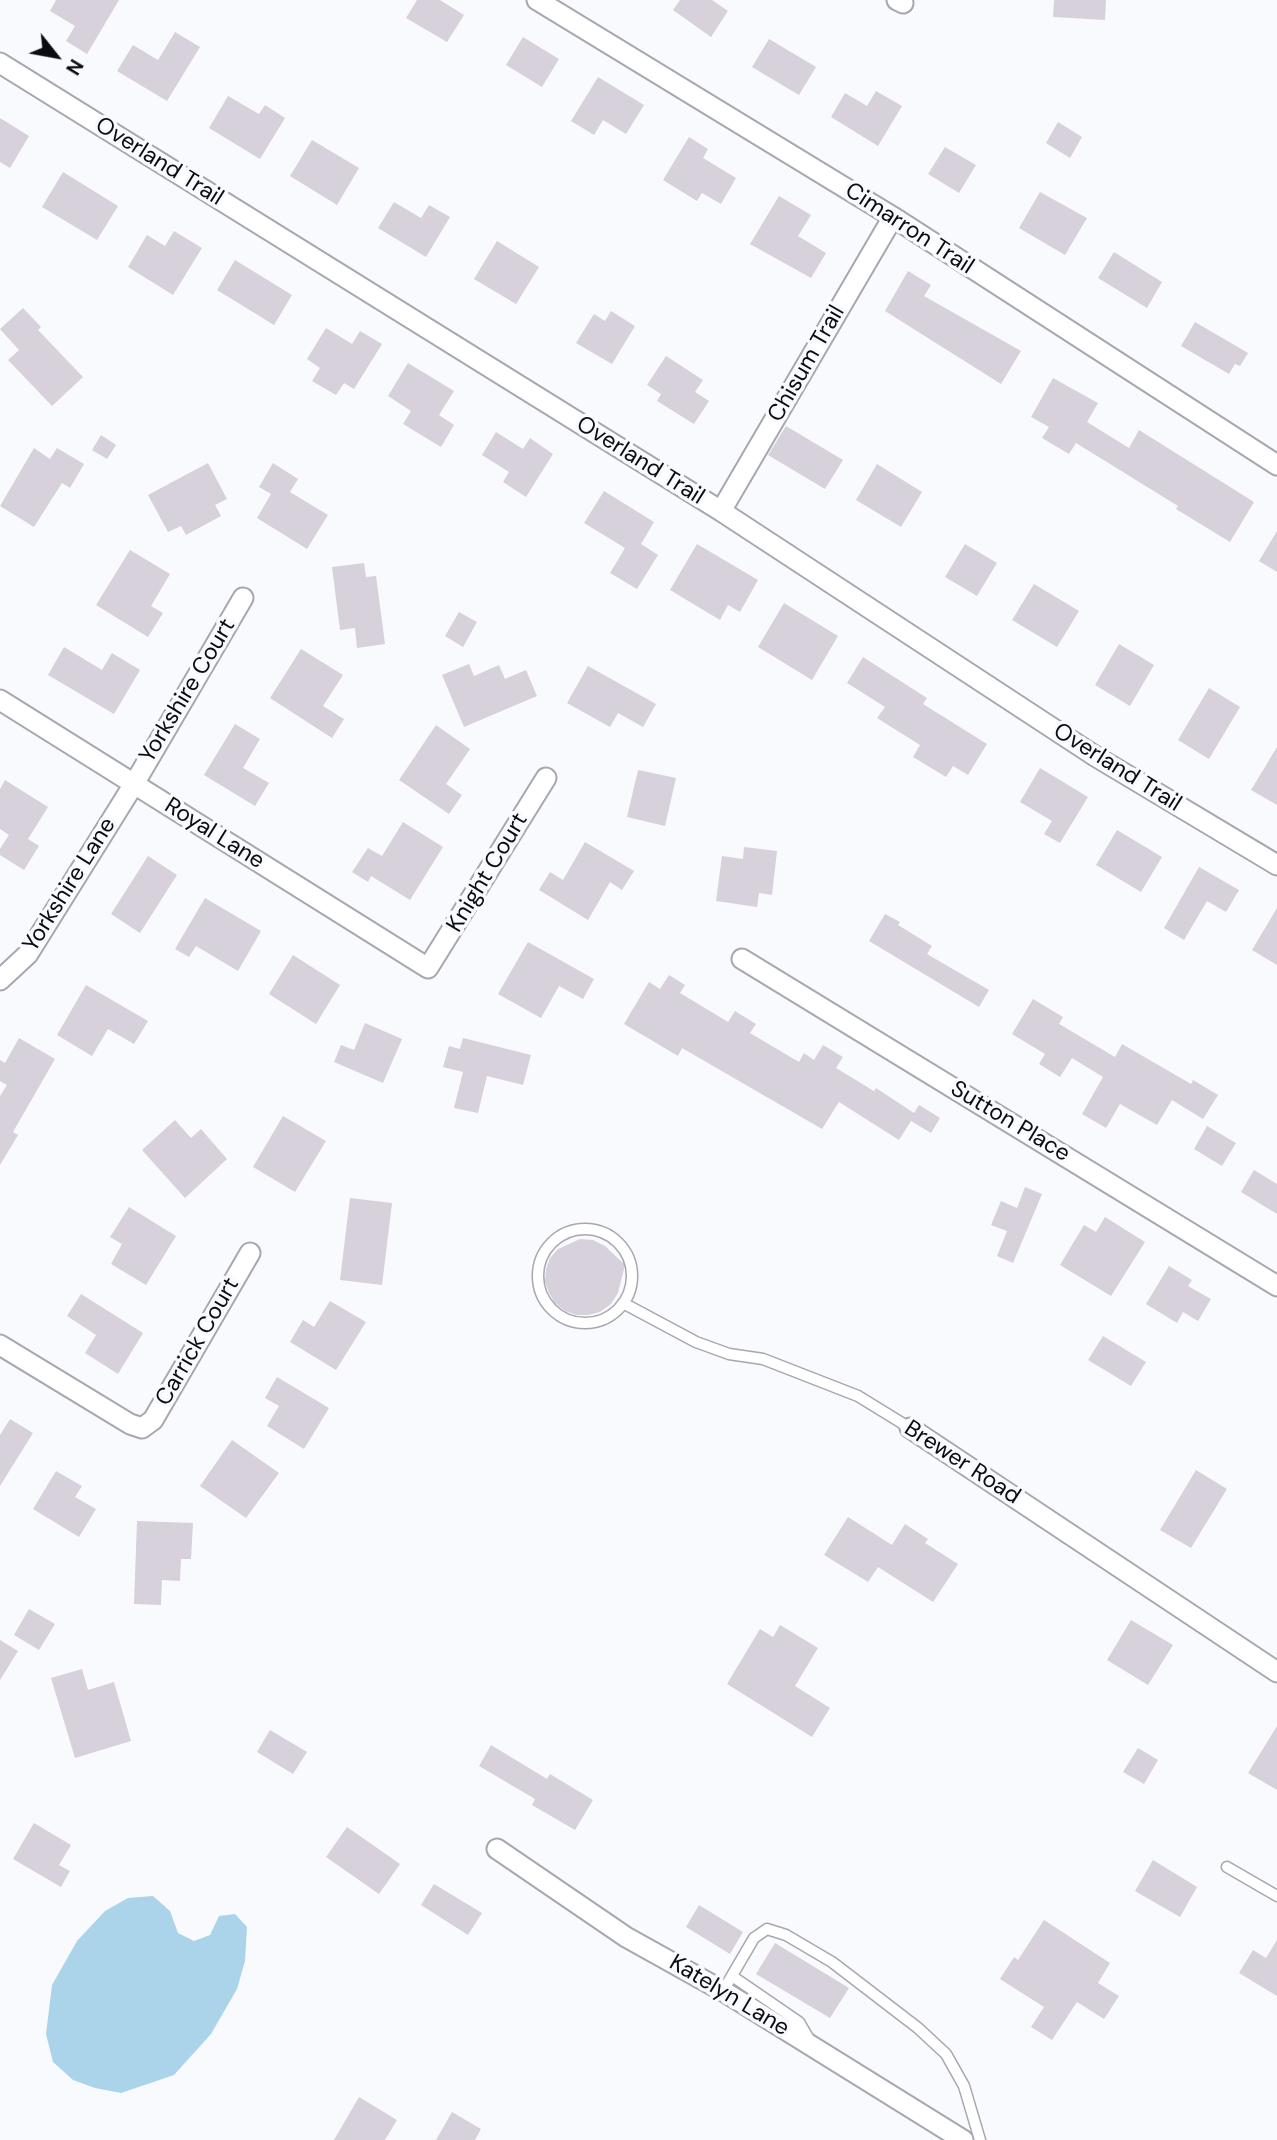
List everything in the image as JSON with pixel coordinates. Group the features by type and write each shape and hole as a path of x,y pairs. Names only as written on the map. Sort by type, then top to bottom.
{"street":[{"name":"Cimarron Trail","path":"537,0 893,217 1277,465"},
{"name":"Overland Trail","path":"0,63 721,512 1095,756 1277,865"},
{"name":"Chisum Trail","path":"721,512 893,217"},
{"name":"Yorkshire Court","path":"134,784 243,598"},
{"name":"Royal Lane","path":"0,700 428,968"},
{"name":"Knight Court","path":"428,968 546,778"},
{"name":"Yorkshire Lane","path":"0,981 28,954 134,784"},
{"name":"Sutton Place","path":"742,959 1277,1286"},
{"name":"Carrick Court","path":"0,1345 130,1424 142,1428 153,1420 250,1254"},
{"name":"Brewer Road","path":"910,1428 1277,1672"},
{"name":"Katelyn Lane","path":"497,1849 626,1937 728,1984 813,2048 963,2140"}],"lane":[{"path":"569,1231 600,1231 614,1239 631,1264 632,1280 628,1295 622,1303 607,1318 593,1323 577,1323 562,1318 550,1308 540,1288 539,1265 545,1250 569,1231"},
{"name":"Brewer Road","path":"622,1303 696,1342 729,1354 763,1359 858,1396 910,1428"},
{"path":"1227,1867 1277,1896"},
{"path":"728,1984 754,1938 767,1929 786,1935 832,1962 918,2028 946,2054 964,2086 979,2140"}],"water":[{"path":"153,1896 170,1911 178,1933 194,1941 210,1935 219,1916 235,1914 247,1927 245,1961 237,1989 211,2034 174,2075 121,2093 73,2080 53,2062 46,2034 52,1985 77,1941 105,1911 128,1898"}],"building":[{"path":"56,0 119,0 87,54 66,41 75,26 50,11"},
{"path":"417,0 440,0 464,15 447,42 406,18"},
{"path":"680,0 712,0 728,11 711,37 673,10"},
{"path":"1054,0 1106,0 1105,20 1053,17"},
{"path":"175,32 200,47 167,101 117,71 133,45 158,60"},
{"path":"523,37 559,59 542,87 506,65"},
{"path":"769,39 816,67 799,95 752,67"},
{"path":"598,77 644,105 626,134 603,120 594,135 571,121"},
{"path":"876,91 902,106 878,146 831,117 845,93 867,106"},
{"path":"228,96 259,114 265,105 285,118 260,159 209,128"},
{"path":"0,118 29,136 10,168 0,162"},
{"path":"1058,122 1082,137 1070,158 1046,143"},
{"path":"689,137 708,149 703,158 736,178 721,204 702,193 697,201 663,180"},
{"path":"312,140 359,168 337,205 290,176"},
{"path":"945,147 976,165 959,193 928,174"},
{"path":"63,172 118,206 97,240 42,207"},
{"path":"1040,192 1087,218 1065,255 1019,228"},
{"path":"779,196 811,215 798,236 826,253 811,278 750,244"},
{"path":"394,202 421,218 429,205 450,217 426,257 378,228"},
{"path":"174,231 202,248 173,295 128,267 147,235 165,246"},
{"path":"497,241 539,267 516,304 474,279"},
{"path":"1114,252 1162,282 1147,308 1098,278"},
{"path":"235,260 292,295 274,325 217,290"},
{"path":"908,271 931,285 924,296 1021,351 1001,384 885,311"},
{"path":"23,308 41,327 38,330 83,377 52,406 8,360 19,350 0,329"},
{"path":"611,311 635,326 612,364 576,343 594,314 605,321"},
{"path":"1195,322 1248,353 1240,366 1235,364 1229,374 1181,346"},
{"path":"326,328 352,344 360,331 382,344 354,389 344,383 336,395 312,381 320,368 307,359"},
{"path":"666,356 703,380 695,392 709,401 694,424 657,401 661,394 647,385"},
{"path":"408,363 454,391 439,415 454,425 441,447 403,424 411,411 388,396"},
{"path":"1053,378 1098,403 1087,422 1129,448 1139,430 1254,502 1230,542 1176,509 1178,506 1076,443 1069,454 1042,438 1049,427 1031,417"},
{"path":"786,426 843,460 825,489 768,455"},
{"path":"496,432 523,449 530,438 553,454 526,497 503,482 509,472 482,455"},
{"path":"101,435 116,445 107,459 92,450"},
{"path":"34,448 50,459 57,448 84,464 70,488 62,483 34,527 0,506"},
{"path":"208,463 227,499 215,505 221,516 186,535 181,526 168,532 148,495"},
{"path":"273,463 298,479 290,492 328,515 307,549 257,518 271,494 259,487"},
{"path":"877,464 922,492 901,527 856,500"},
{"path":"604,491 654,522 641,544 658,555 637,589 610,573 625,548 584,523"},
{"path":"1277,531 1277,572 1259,561"},
{"path":"697,544 758,580 740,612 728,605 720,620 670,590"},
{"path":"965,544 997,563 977,596 945,577"},
{"path":"130,550 170,574 151,606 163,613 148,637 96,605"},
{"path":"364,563 366,577 376,576 385,644 357,648 355,628 340,630 332,567"},
{"path":"1034,584 1079,611 1057,647 1012,620"},
{"path":"784,603 838,636 812,680 758,647"},
{"path":"459,612 477,622 463,647 445,636"},
{"path":"1119,644 1154,665 1130,706 1095,685"},
{"path":"64,647 102,670 112,653 140,670 114,714 48,675"},
{"path":"301,649 343,675 323,706 344,719 332,738 270,698"},
{"path":"863,657 927,698 923,704 987,744 968,775 953,766 946,777 913,757 920,745 877,718 885,707 847,683"},
{"path":"469,664 474,676 499,665 505,679 526,670 537,696 464,727 442,675"},
{"path":"588,666 656,704 643,727 618,713 610,727 567,703"},
{"path":"1209,688 1240,707 1209,759 1178,740"},
{"path":"235,724 260,739 243,768 269,783 255,806 204,775"},
{"path":"436,725 470,749 446,784 462,795 449,814 399,780"},
{"path":"1277,747 1277,805 1251,790"},
{"path":"1040,768 1088,797 1060,843 1044,834 1052,821 1020,802"},
{"path":"638,770 676,778 665,826 627,817"},
{"path":"5,780 48,807 28,839 39,846 24,870 0,855 0,849 9,835 0,829 0,789"},
{"path":"403,822 443,847 410,900 371,876 368,882 352,872 368,848 382,856"},
{"path":"1117,830 1162,857 1141,892 1096,865"},
{"path":"585,842 634,871 622,890 610,882 588,920 539,890 550,872 563,880"},
{"path":"744,847 777,851 772,895 759,893 757,907 716,901 722,856 743,859"},
{"path":"148,856 177,875 140,933 111,914"},
{"path":"1199,867 1239,890 1226,912 1207,901 1184,940 1164,928"},
{"path":"205,898 261,931 238,971 196,946 189,957 175,949"},
{"path":"1277,908 1277,965 1252,950"},
{"path":"885,914 932,946 927,954 989,990 979,1007 869,941"},
{"path":"528,942 594,979 583,999 559,986 541,1018 498,994"},
{"path":"293,955 340,985 316,1024 269,994"},
{"path":"669,975 685,985 680,993 728,1022 735,1011 756,1024 750,1033 799,1062 804,1053 814,1060 823,1045 843,1057 836,1068 874,1091 876,1088 914,1113 919,1105 940,1118 931,1133 911,1121 899,1140 839,1102 822,1129 682,1048 678,1056 624,1024 649,982 660,989"},
{"path":"86,985 148,1021 134,1044 108,1029 92,1056 57,1035"},
{"path":"1033,999 1063,1017 1059,1024 1115,1057 1122,1044 1191,1084 1193,1080 1218,1095 1203,1119 1172,1100 1157,1125 1120,1104 1106,1128 1082,1114 1103,1077 1072,1058 1060,1077 1039,1064 1045,1054 1012,1034"},
{"path":"365,1023 402,1039 383,1083 334,1062 341,1045 354,1050"},
{"path":"19,1038 55,1059 13,1132 18,1135 0,1165 0,1096 7,1085 0,1081 0,1060 5,1063"},
{"path":"463,1038 531,1055 523,1085 487,1076 478,1113 454,1108 463,1072 443,1067 449,1046 460,1049"},
{"path":"283,1116 326,1141 295,1192 253,1167"},
{"path":"175,1120 191,1138 201,1129 227,1159 185,1198 142,1150"},
{"path":"1207,1126 1236,1143 1222,1166 1194,1149"},
{"path":"1254,1170 1277,1184 1277,1214 1241,1192"},
{"path":"1025,1187 1042,1194 1013,1263 997,1256 1007,1231 991,1225 1001,1201 1017,1208"},
{"path":"350,1198 392,1203 382,1285 340,1280"},
{"path":"129,1207 176,1236 146,1285 111,1264 122,1244 110,1237"},
{"path":"1105,1217 1145,1242 1111,1296 1060,1265 1084,1225 1096,1232"},
{"path":"580,1239 593,1240 605,1246 625,1265 618,1293 611,1304 600,1312 588,1315 565,1311 555,1303 545,1282 550,1258 558,1249"},
{"path":"1169,1266 1192,1280 1188,1286 1211,1299 1198,1321 1183,1312 1177,1323 1146,1304"},
{"path":"81,1294 143,1333 118,1374 85,1353 96,1335 67,1316"},
{"path":"330,1301 366,1322 336,1370 290,1342 303,1320 314,1327"},
{"path":"1103,1336 1146,1362 1131,1386 1088,1360"},
{"path":"277,1377 329,1408 304,1449 267,1426 279,1406 265,1398"},
{"path":"10,1419 33,1433 0,1486 0,1435"},
{"path":"232,1440 279,1473 246,1518 200,1486"},
{"path":"1196,1470 1227,1489 1191,1548 1160,1530"},
{"path":"56,1471 82,1486 75,1497 96,1509 79,1537 33,1509"},
{"path":"848,1517 892,1545 905,1524 928,1539 925,1543 958,1564 933,1602 878,1567 868,1582 824,1555"},
{"path":"137,1521 193,1523 191,1559 181,1559 180,1581 162,1580 161,1605 134,1604"},
{"path":"29,1609 55,1624 39,1650 14,1635"},
{"path":"1131,1620 1173,1645 1148,1685 1107,1660"},
{"path":"780,1625 818,1648 795,1686 830,1708 812,1737 727,1684 760,1629 773,1637"},
{"path":"0,1640 18,1651 0,1680"},
{"path":"82,1669 88,1690 114,1682 131,1741 75,1758 51,1678"},
{"path":"1277,1726 1277,1790 1248,1773"},
{"path":"270,1730 307,1752 293,1774 257,1752"},
{"path":"491,1745 547,1779 550,1774 593,1800 575,1830 532,1805 535,1799 479,1766"},
{"path":"1138,1748 1158,1760 1144,1784 1123,1772"},
{"path":"34,1823 71,1845 59,1865 70,1871 61,1887 13,1859"},
{"path":"347,1827 400,1864 379,1894 326,1857"},
{"path":"1153,1860 1197,1887 1180,1917 1135,1891"},
{"path":"434,1884 482,1913 468,1935 421,1905"},
{"path":"699,1905 743,1932 730,1954 686,1927"},
{"path":"1044,1920 1110,1963 1098,1983 1119,1996 1104,2019 1077,2002 1052,2040 1031,2027 1044,2007 1000,1979 1014,1957 1018,1960"},
{"path":"1277,1940 1277,1996 1239,1973 1253,1950 1266,1958"},
{"path":"775,1943 849,1988 830,2018 756,1974"},
{"path":"359,2097 397,2120 385,2140 334,2140"},
{"path":"452,2112 481,2129 475,2140 436,2140"}]}
